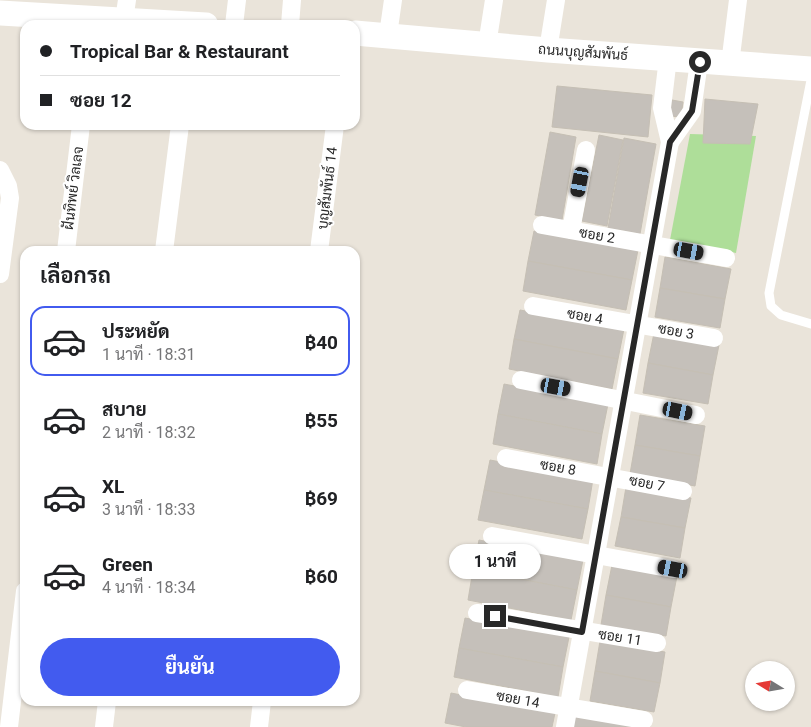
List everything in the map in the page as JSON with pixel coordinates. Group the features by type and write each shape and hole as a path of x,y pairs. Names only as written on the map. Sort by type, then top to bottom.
{"street":[{"path":"235,20 237,0"},
{"path":"290,20 292,0"},
{"path":"388,35 393,0"},
{"path":"487,45 494,0"},
{"path":"548,50 556,0"},
{"path":"730,64 738,0"},
{"path":"96,20 126,10 171,20"},
{"path":"0,13 81,20"},
{"name":"ถนนบุญสัมพันธ์","path":"360,33 548,50 811,69"},
{"path":"565,727 670,142 662,108 668,58"},
{"path":"670,142 692,111 700,62"},
{"name":"ฝันทิพย์ วิลเลจ","path":"67,246 80,130"},
{"path":"165,246 179,130"},
{"name":"บุญสัมพันธ์ 14","path":"321,246 334,130"},
{"path":"571,230 586,150"},
{"path":"0,170 8,186 5,198 0,274"},
{"name":"ซอย 2","path":"542,225 726,258"},
{"name":"ซอย 4","path":"533,306 638,325"},
{"name":"ซอย 3","path":"638,325 714,338"},
{"path":"522,380 696,415"},
{"name":"ซอย 8","path":"506,458 610,476"},
{"name":"ซอย 7","path":"610,476 683,491"},
{"path":"492,536 673,569"},
{"name":"ซอย 11","path":"477,613 657,643"},
{"path":"9,727 20,634"},
{"name":"ซอย 14","path":"467,690 644,720"},
{"path":"104,727 106,706"},
{"path":"259,727 261,706"}],"lane":[{"path":"811,80 769,294 771,306 781,315 811,324"}],"green space":[{"path":"690,134 756,136 736,253 670,240"}],"building":[{"path":"557,86 652,95 648,137 552,127"},
{"path":"705,99 758,104 750,144 703,143"},
{"path":"672,100 683,102 681,117 669,116"},
{"path":"550,132 576,137 562,220 535,215"},
{"path":"599,135 623,140 607,226 582,221"},
{"path":"624,138 656,144 640,234 608,228"},
{"path":"534,231 638,250 632,280 528,261"},
{"path":"665,257 731,269 725,299 660,288"},
{"path":"528,261 632,280 626,310 523,291"},
{"path":"660,288 725,299 720,328 655,317"},
{"path":"520,310 624,329 618,359 514,339"},
{"path":"654,333 719,345 713,375 648,363"},
{"path":"514,339 618,359 612,389 509,369"},
{"path":"648,363 713,375 708,404 643,393"},
{"path":"504,384 608,404 602,434 498,414"},
{"path":"498,414 602,434 597,464 493,444"},
{"path":"640,415 705,426 700,456 635,445"},
{"path":"635,445 700,456 695,486 630,474"},
{"path":"490,460 593,479 588,509 484,490"},
{"path":"626,487 691,498 685,528 621,517"},
{"path":"484,490 588,509 582,539 478,520"},
{"path":"621,517 685,528 680,558 615,546"},
{"path":"479,540 583,560 577,590 473,570"},
{"path":"612,565 677,576 671,607 606,595"},
{"path":"473,570 577,590 571,620 468,600"},
{"path":"606,595 671,607 666,636 601,625"},
{"path":"465,618 569,637 563,667 459,648"},
{"path":"600,641 665,652 660,683 595,671"},
{"path":"459,648 563,667 558,697 454,677"},
{"path":"595,671 660,683 654,712 590,701"},
{"path":"451,693 555,713 552,727 466,727 445,723"},
{"path":"575,716 639,727 573,727"}],"route":[{"path":"495,616 582,632 670,142 692,111 700,62"}]}
